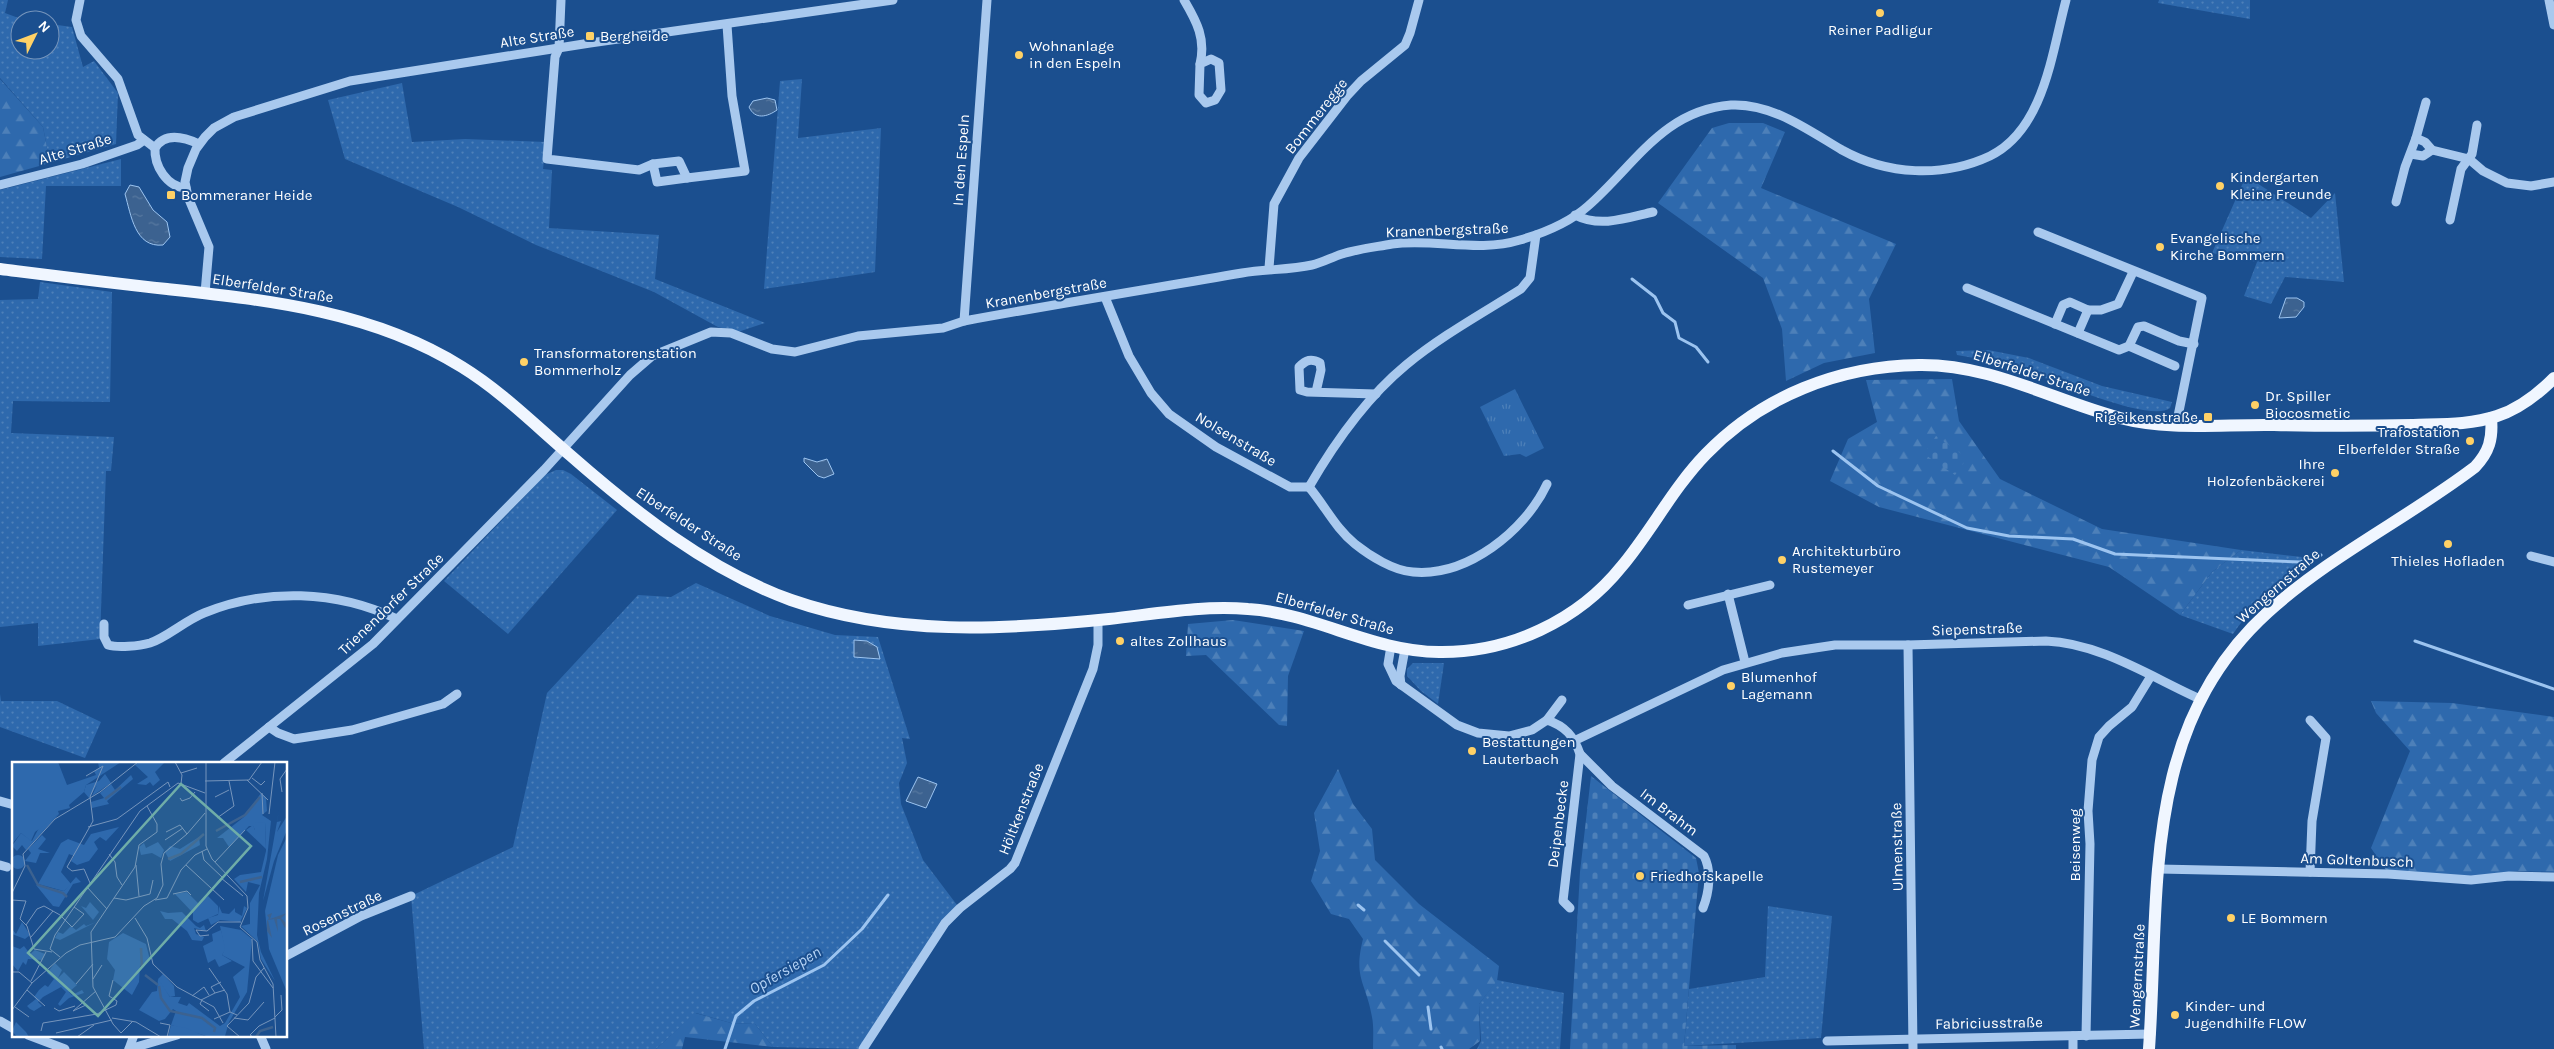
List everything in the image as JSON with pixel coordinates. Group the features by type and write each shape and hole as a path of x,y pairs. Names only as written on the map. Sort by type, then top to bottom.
{"main road":[{"name":"Elberfelder Straße","path":"0,270 205,293 318,310 374,327 462,367 489,386 629,505 683,543 738,576 788,599 851,617 933,628 1025,626 1201,609 1256,609 1291,615 1391,646 1446,652 1490,646 1536,632 1567,615 1593,597 1615,575 1686,477 1729,432 1784,397 1830,377 1886,366 1956,366 2010,380 2120,418 2176,426 2265,425 2329,427 2437,425 2491,418 2523,404 2554,378"},
{"name":"Wengernstraße","path":"2150,1049 2159,869 2164,817 2181,742 2200,699 2229,654 2268,612 2330,563 2475,467 2489,448 2492,430 2491,418"}],"street":[{"path":"80,0 76,20 81,36 118,79 138,135 155,148"},
{"path":"561,0 559,48 555,57 547,159 639,170 653,164 678,161 686,178"},
{"name":"Alte Straße","path":"186,188 188,168 199,144 214,128 234,117 350,81 559,48 727,25 773,16 893,0"},
{"name":"In den Espeln","path":"964,321 987,0"},
{"path":"1184,0 1202,36 1204,46 1200,64 1199,95 1202,100 1211,103 1220,95 1219,64 1211,59 1200,64"},
{"name":"Bommeregge","path":"1269,268 1274,204 1299,158 1361,81 1405,45 1419,0"},
{"name":"Kranenbergstraße","path":"562,449 644,362 660,352 711,332 731,333 772,349 795,352 858,336 943,328 964,321 1269,268 1309,266 1342,254 1398,243 1488,246 1536,235 1554,228 1575,215 1600,194 1661,132 1683,118 1725,106 1760,108 1778,114 1854,156 1888,168 1911,171 1946,169 1992,155 2016,137 2038,100 2066,0"},
{"path":"2549,0 2554,25"},
{"path":"653,164 656,182 746,171 732,96 727,25"},
{"path":"2396,202 2426,102"},
{"path":"2450,220 2461,169 2472,154 2477,125"},
{"path":"199,144 178,137 164,139 155,148 154,159 158,169 174,184 186,188 209,247 205,293"},
{"path":"2416,138 2425,142 2432,150 2468,159 2483,171 2507,183 2530,186 2554,182"},
{"name":"Alte Straße","path":"0,185 82,164 137,145 144,140"},
{"path":"2411,154 2423,156 2432,150"},
{"path":"1575,215 1587,221 1620,221 1653,212"},
{"path":"2038,232 2132,272 2202,298 2176,426"},
{"path":"1536,235 1530,278 1521,289 1408,364 1376,394 1328,455 1309,487 1346,536 1357,546 1401,569 1421,572 1449,568 1481,554 1514,528 1539,500 1547,484"},
{"path":"2055,324 2066,303 2070,302 2088,310 2101,310 2118,304 2132,272"},
{"path":"1967,288 2118,350 2129,346 2174,366"},
{"name":"Nolsenstraße","path":"1105,297 1129,356 1151,393 1169,414 1216,447 1290,487 1309,487"},
{"path":"2078,333 2088,310"},
{"path":"2129,346 2138,327 2144,326 2179,341 2194,344"},
{"path":"1316,392 1376,394"},
{"name":"Trienendorfer Straße","path":"225,762 351,662 397,619 544,470 562,449"},
{"path":"2531,556 2554,562"},
{"path":"1688,605 1770,585"},
{"path":"1728,594 1745,662"},
{"path":"104,624 104,637 108,645 150,643 185,621 220,607 250,599 293,595 349,601 369,606 397,619"},
{"name":"Höltkenstraße","path":"863,1049 945,922 1010,869 1014,863 1092,668 1098,645 1098,620"},
{"name":"Siepenstraße","path":"1576,740 1723,670 1745,662 1822,646 2056,641 2095,651 2200,699"},
{"name":"Ulmenstraße","path":"1908,645 1913,1049"},
{"path":"1391,646 1388,664 1392,675 1401,685 1448,719 1478,733 1509,736 1532,730 1547,720 1562,700"},
{"path":"1401,685 1400,676 1405,649"},
{"name":"Beisenweg","path":"2086,1036 2090,844 2088,811 2092,760 2096,743 2104,730 2132,707 2150,676"},
{"path":"269,727 278,733 294,738 352,730 444,704 457,694"},
{"path":"1547,720 1569,732 1576,740"},
{"path":"2310,720 2326,738 2312,821 2310,872"},
{"name":"Deipenbecke","path":"1570,908 1563,901 1580,754 1576,740"},
{"name":"Im Brahm","path":"1580,754 1612,786 1704,856 1708,893 1703,908"},
{"name":"Am Goltenbusch","path":"2159,869 2433,876 2471,880 2509,876 2554,877"},
{"name":"Rosenstraße","path":"288,955 361,916 411,896"},
{"path":"0,1021 12,1028"},
{"name":"Fabriciusstraße","path":"1827,1041 2150,1034"},
{"path":"31,1036 65,1049"},
{"path":"129,1049 134,1036"},
{"path":"129,1049 174,1036"},
{"path":"260,1036 266,1049"},
{"path":"2073,1049 2074,1036"}],"green space":[{"path":"0,0 8,0 5,13 10,15 10,60 60,60 60,25 72,27 83,67 94,61 118,93 116,144 50,163 43,127 0,78"},
{"path":"2159,0 2250,0 2250,19 2158,3"},
{"path":"0,79 43,127 50,163 0,177"},
{"path":"802,79 798,138 881,128 875,272 764,289 780,81"},
{"path":"402,83 412,142 465,139 546,142 543,169 552,170 549,228 659,235 655,279 765,323 735,333 716,326 654,292 536,245 458,207 345,159 328,100"},
{"path":"1729,123 1763,123 1785,132 1761,188 1896,244 1869,299 1875,353 1824,363 1786,381 1782,329 1763,278 1658,203 1712,128"},
{"path":"121,159 121,186 46,186 42,259 0,257 0,190"},
{"path":"2246,176 2311,218 2335,193 2344,282 2285,277 2271,304 2244,296 2257,262 2212,253"},
{"path":"40,282 112,292 110,402 13,401 11,433 114,437 111,471 106,471 100,639 38,646 38,623 0,627 0,300 38,299"},
{"path":"1988,350 2029,358 2102,386 2172,402 2170,408 2158,411 2139,409 2115,403 2002,363 1957,355 1956,351"},
{"path":"1952,379 1959,421 2000,479 2102,529 2241,550 2212,572 2180,615 2109,567 1879,507 1830,481 1848,439 1877,422 1866,380"},
{"path":"1515,389 1544,448 1526,457 1520,454 1504,456 1480,407"},
{"path":"1936,436 1967,458 1955,475 1924,454"},
{"path":"556,470 563,470 571,474 617,510 508,634 444,581 545,475"},
{"path":"2241,550 2302,557 2310,565 2304,567 2266,598 2248,615 2233,634 2180,615 2212,572"},
{"path":"696,583 770,616 835,635 878,637 910,739 902,738 907,763 899,783 901,804 923,860 957,905 939,925 859,1049 773,1047 755,1024 731,1023 696,1013 656,1049 424,1049 411,896 513,847 547,693 638,595 671,597"},
{"path":"1233,620 1304,631 1288,676 1287,726 1279,725 1206,655 1186,656 1188,624"},
{"path":"1413,663 1444,663 1438,704 1421,691 1407,676 1407,669"},
{"path":"0,694 1,701 57,701 101,722 85,758 0,727"},
{"path":"2371,701 2452,703 2554,717 2554,872 2518,871 2478,876 2388,873 2371,848 2410,751 2376,713"},
{"path":"1338,769 1353,804 1372,829 1375,860 1419,904 1499,966 1497,981 1479,1004 1480,1041 1469,1049 1373,1049 1372,1017 1359,963 1363,939 1349,919 1331,914 1311,881 1320,851 1314,813"},
{"path":"1591,776 1696,858 1699,873 1684,1046 1736,1045 1736,1049 1570,1049 1580,872"},
{"path":"1768,906 1832,916 1821,1038 1684,1046 1689,989 1765,977"},
{"path":"1497,980 1564,993 1560,1049 1477,1049 1481,1041 1479,1004"},
{"path":"695,1013 731,1023 755,1024 773,1047 685,1037 682,1049 656,1049"}],"water":[{"path":"767,98 775,100 777,110 765,116 754,114 749,107 753,101"},
{"path":"130,185 139,187 153,210 167,222 170,237 163,245 154,245 140,236 132,220 125,194"},
{"path":"2286,298 2297,298 2304,302 2304,307 2296,317 2279,318"},
{"path":"804,458 817,462 827,459 834,474 824,478 818,476 804,462"},
{"path":"854,640 867,641 877,647 880,659 854,657"},
{"path":"918,777 937,784 926,808 906,801"}],"waterway":[{"path":"1632,279 1655,297 1663,313 1675,322 1679,338 1696,347 1708,362"},
{"path":"1833,451 1878,486 1967,528 2009,536 2073,539 2115,554 2300,562 2321,555"},
{"path":"2415,641 2554,689"},
{"name":"Opfersiepen","path":"725,1049 736,1016 754,1001 824,965 862,929 888,895"},
{"path":"1358,905 1364,910"},
{"path":"1385,941 1419,975"},
{"path":"1428,1007 1431,1029"}],"place":[{"name":"Reiner Padligur","path":"1880,13"},
{"name":"Bergheide","path":"590,36"},
{"name":"Wohnanlage in den Espeln","path":"1019,55"},
{"name":"Kindergarten Kleine Freunde","path":"2220,186"},
{"name":"Bommeraner Heide","path":"171,195"},
{"name":"Evangelische Kirche Bommern","path":"2160,247"},
{"name":"Transformatorenstation Bommerholz","path":"524,362"},
{"name":"Dr. Spiller Biocosmetic","path":"2255,405"},
{"name":"Rigeikenstraße","path":"2208,417"},
{"name":"Trafostation Elberfelder Straße","path":"2470,441"},
{"name":"Ihre Holzofenbäckerei","path":"2335,473"},
{"name":"Thieles Hofladen","path":"2448,544"},
{"name":"Architekturbüro Rustemeyer","path":"1782,560"},
{"name":"altes Zollhaus","path":"1120,641"},
{"name":"Blumenhof Lagemann","path":"1731,686"},
{"name":"Bestattungen Lauterbach","path":"1472,751"},
{"name":"Friedhofskapelle","path":"1640,876"},
{"name":"LE Bommern","path":"2231,918"},
{"name":"Kinder- und Jugendhilfe FLOW","path":"2175,1015"}]}
